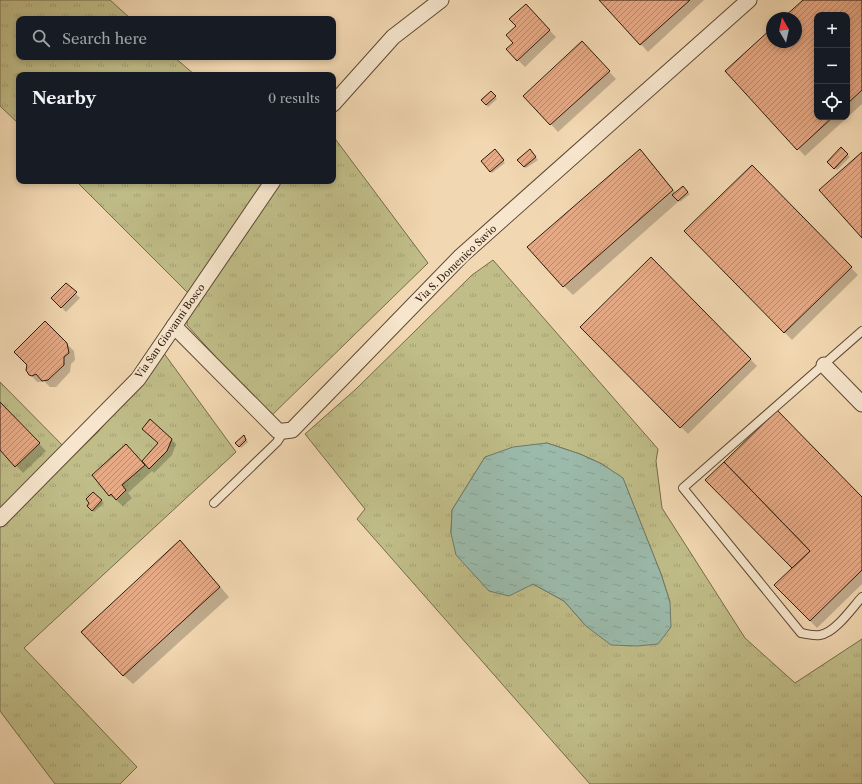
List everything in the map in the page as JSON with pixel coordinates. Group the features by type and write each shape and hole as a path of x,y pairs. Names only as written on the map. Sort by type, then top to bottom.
{"street":[{"path":"336,101 393,37 441,0"},
{"name":"Via S. Domenico Savio","path":"284,432 292,430 461,256 749,0"},
{"name":"Via San Giovanni Bosco","path":"0,519 138,379 272,184"},
{"path":"174,326 278,430 284,432"},
{"path":"824,365 862,404"}],"lane":[{"path":"862,331 683,488 801,633 820,635 830,632 862,597"},
{"path":"214,503 277,442 284,432"}],"green space":[{"path":"0,0 110,0 128,16 16,16 16,60 178,60 192,72 16,72 16,121 0,106"},
{"path":"336,140 428,263 270,417 187,325 189,294 79,184 336,184"},
{"path":"493,260 658,449 656,461 662,508 745,638 795,683 862,639 862,784 590,784 357,519 365,509 305,434 356,389 472,275","holes":["547,443 580,454 602,464 623,479 661,574 670,602 586,626 564,601 533,584 451,533 452,510 485,457"]},
{"path":"163,352 236,452 24,648 137,767 120,784 55,784 0,711 0,382 73,456 98,432"}],"water":[{"path":"547,443 580,454 602,464 623,478 661,574 670,602 671,627 658,644 637,646 611,645 586,626 564,601 533,584 509,596 489,591 456,555 451,533 452,510 485,457 513,447"}],"building":[{"path":"599,0 690,0 640,45"},
{"path":"803,0 862,0 862,90 850,101 850,12 814,12 814,120 830,120 797,150 725,71 766,33 766,48 802,48 802,12 790,12"},
{"path":"526,4 550,30 517,61 506,49 513,43 506,35 516,26 509,19"},
{"path":"582,41 610,71 550,125 523,96"},
{"path":"491,91 496,96 486,105 481,100"},
{"path":"841,147 848,154 834,169 827,162"},
{"path":"495,149 504,160 490,172 481,161"},
{"path":"530,149 536,157 524,167 517,160"},
{"path":"640,149 673,190 563,287 527,247"},
{"path":"862,152 862,238 819,190"},
{"path":"752,165 852,267 784,333 684,231"},
{"path":"683,186 688,192 678,201 672,195"},
{"path":"651,257 751,359 680,428 580,327"},
{"path":"66,283 77,292 61,308 51,298"},
{"path":"45,321 67,343 69,353 64,357 64,365 48,380 42,381 36,374 32,376 29,375 26,370 27,365 14,352"},
{"path":"0,402 40,443 15,467 0,450"},
{"path":"777,410 862,497 862,570 810,621 774,585 810,551 724,462"},
{"path":"150,419 172,439 167,451 149,469 142,461 158,443 142,429"},
{"path":"244,435 246,440 239,447 235,443"},
{"path":"126,444 145,465 122,485 126,490 116,500 111,494 109,496 92,475"},
{"path":"724,462 810,551 792,568 705,480"},
{"path":"93,492 102,500 92,511 87,506 89,503 86,499"},
{"path":"180,540 220,587 123,676 81,632"}]}
